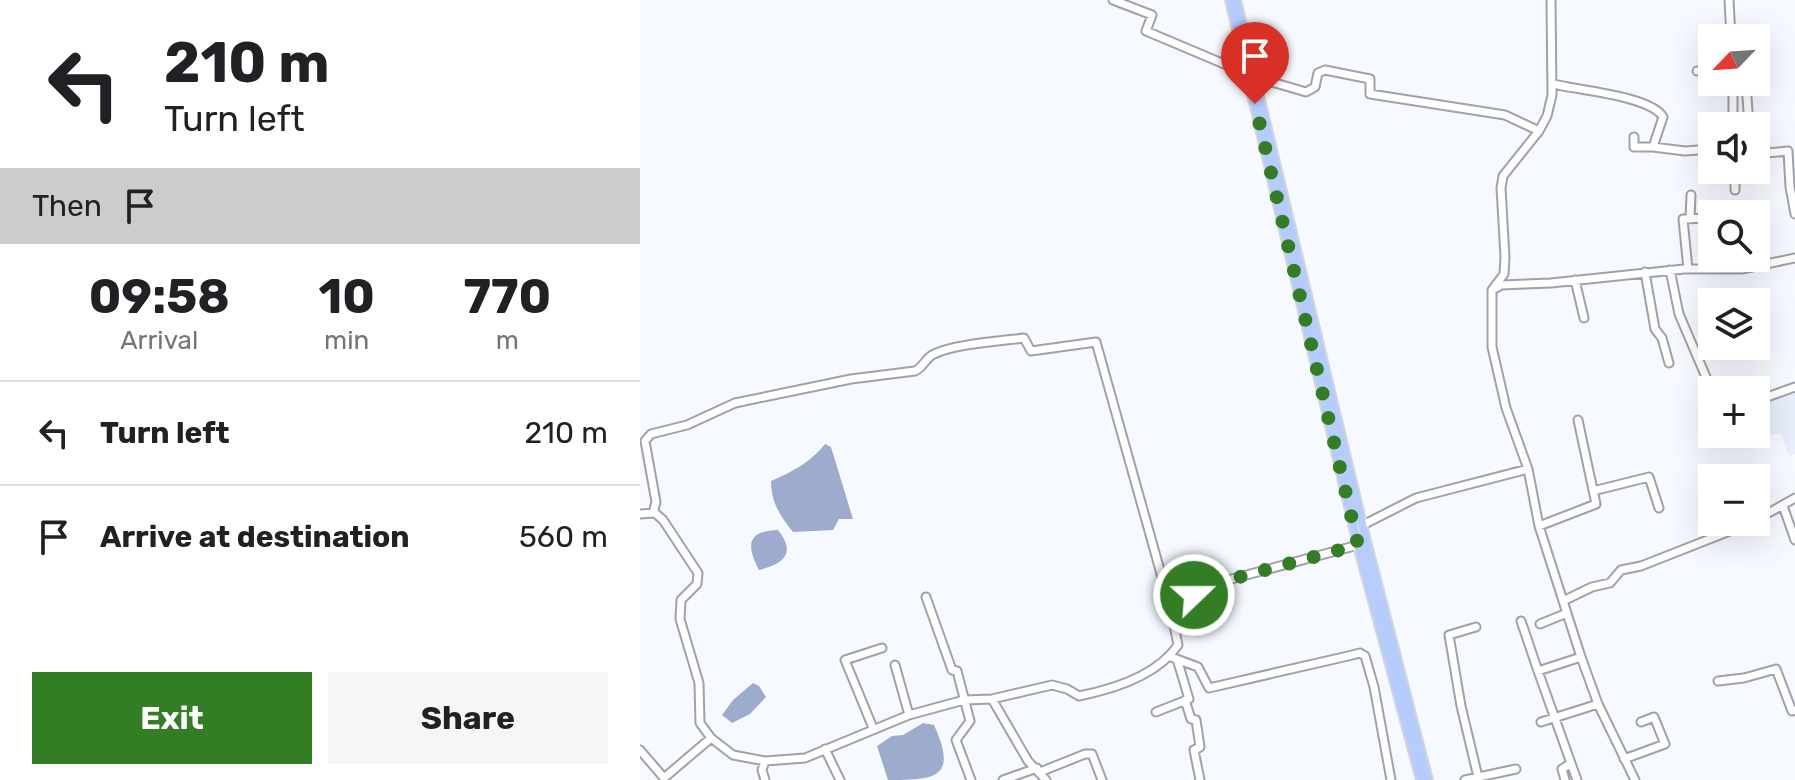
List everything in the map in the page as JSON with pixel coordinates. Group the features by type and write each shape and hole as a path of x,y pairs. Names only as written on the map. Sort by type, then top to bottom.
{"main road":[{"path":"1230,0 1251,75"},
{"path":"1236,0 1251,75 1359,528 1428,780"},
{"path":"1359,528 1358,545 1421,780"}],"street":[{"path":"1113,0 1152,15 1146,31 1251,75 1306,92 1315,87 1318,73 1325,70 1370,79 1370,94 1505,115 1539,131"},
{"path":"1551,0 1553,84 1547,116 1539,131 1503,176 1504,274 1492,290 1492,347 1506,408 1528,469 1539,526 1581,657 1598,704 1635,780"},
{"path":"1729,0 1730,24"},
{"path":"1553,84 1629,99 1655,108 1663,117 1653,147"},
{"path":"1634,137 1634,147 1698,150"},
{"path":"1770,153 1792,152 1790,187 1795,214"},
{"path":"1735,184 1735,190"},
{"path":"1690,219 1691,195"},
{"path":"1688,269 1683,219 1698,219"},
{"path":"1770,263 1795,258"},
{"path":"1492,290 1501,285 1698,269"},
{"path":"1670,270 1679,314 1706,376"},
{"path":"1645,272 1655,329 1662,338 1669,363"},
{"path":"1575,280 1584,318"},
{"path":"653,513 656,502 645,441 651,434 687,425 735,403 851,379 915,371 922,368 929,356 942,351 1024,338 1031,351 1096,342 1170,606 1178,645 1174,658 1189,699 1156,712"},
{"path":"1770,396 1795,387"},
{"path":"1539,526 1596,504 1578,420"},
{"path":"1359,528 1416,498 1528,469"},
{"path":"1593,491 1649,477 1659,508"},
{"path":"1770,513 1795,498"},
{"path":"1783,506 1795,540"},
{"path":"640,514 653,513 663,520 698,573 697,584 681,600 680,619 699,683 700,723 711,738 733,755 765,761 805,758 873,728 964,700 992,699 1052,685 1079,696 1146,674 1174,658"},
{"path":"1563,601 1592,587 1610,583 1621,570 1641,566 1717,536"},
{"path":"1170,606 1217,583 1358,545"},
{"path":"926,597 952,670 957,671 970,721 956,740 971,780"},
{"path":"1540,624 1567,613"},
{"path":"1521,621 1577,780"},
{"path":"1476,627 1449,635 1461,706 1478,777"},
{"path":"873,728 845,660 882,648"},
{"path":"1174,658 1198,667 1209,688 1360,653 1365,656 1374,687 1391,780"},
{"path":"1538,671 1581,657"},
{"path":"895,665 909,715"},
{"path":"1718,681 1776,669 1792,711 1795,710"},
{"path":"992,699 1028,761 1046,780"},
{"path":"1185,700 1191,719 1196,720 1200,747 1194,750 1198,780"},
{"path":"1541,722 1598,704"},
{"path":"1624,759 1665,744 1654,717 1641,722"},
{"path":"640,750 664,778 711,738"},
{"path":"825,749 840,780"},
{"path":"1003,780 1085,754 1092,754 1102,780"},
{"path":"765,761 762,770 765,780"},
{"path":"1565,780 1562,769 1570,764"},
{"path":"1465,780 1516,769"}],"shaded area":[{"path":"1795,386 1795,454 1789,456 1780,433 1770,436 1770,395"}],"water":[{"path":"825,444 831,447 853,519 839,519 833,530 793,532 777,508 771,481 801,466"},
{"path":"778,530 784,538 785,557 775,565 759,570 752,553 752,541 760,533"},
{"path":"753,683 766,697 750,714 732,723 722,715 733,700"},
{"path":"923,723 934,725 944,756 943,766 930,777 888,780 877,746"}],"route":[{"path":"1194,595 1217,583 1358,545 1255,104"}]}
